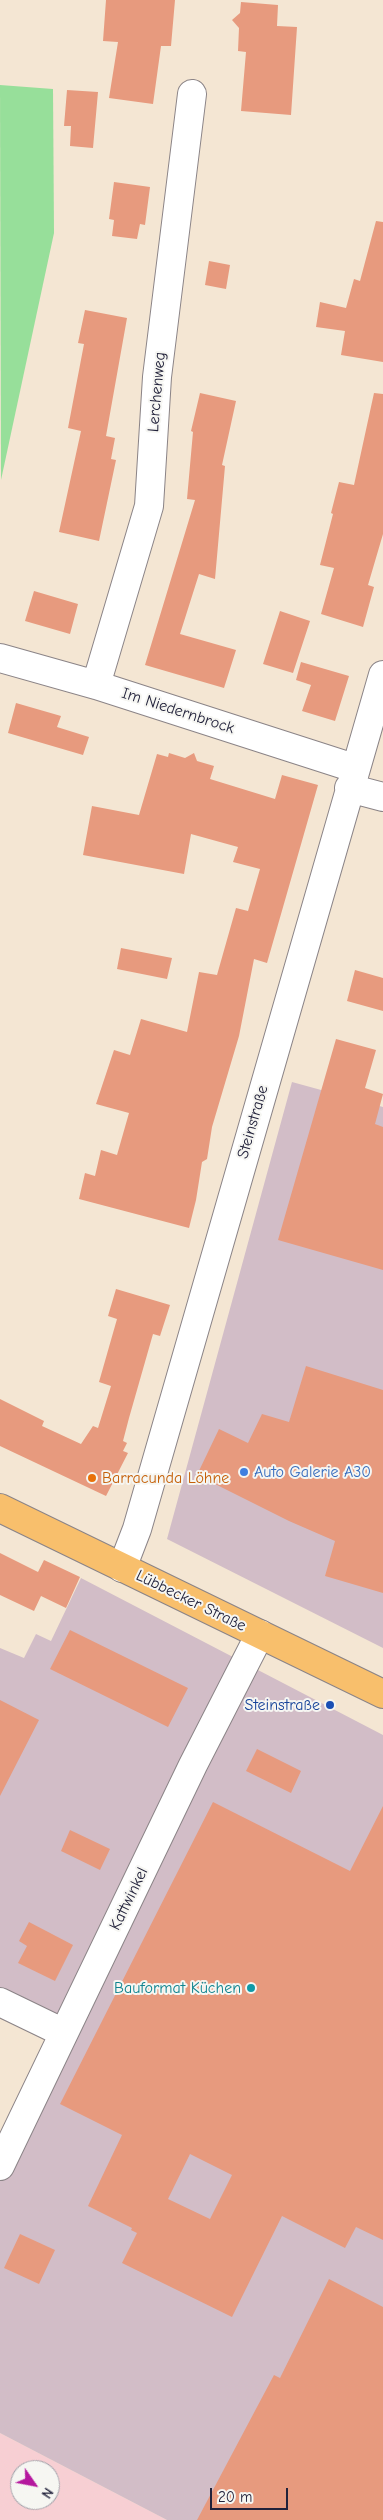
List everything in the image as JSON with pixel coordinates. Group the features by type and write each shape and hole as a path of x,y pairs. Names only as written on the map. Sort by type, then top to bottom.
{"main road":[{"name":"Lübbecker Straße","path":"0,1508 383,1694"}],"street":[{"name":"Lerchenweg","path":"96,685 149,506 157,376 192,94"},
{"name":"Im Niedernbrock","path":"0,658 96,685 352,778 383,797"},
{"name":"Steinstraße","path":"122,1568 137,1529 383,675"},
{"name":"Kattwinkel","path":"0,2166 260,1634"},
{"path":"0,2002 64,2033"}],"shaded area":[{"path":"292,1082 383,1107 383,1648 167,1539"},
{"path":"81,1578 383,1735 383,2520 167,2520 60,2464 60,2460 52,2460 0,2433 0,2175 71,2031 0,1996 0,1648 24,1658 36,1634 51,1641"},
{"path":"0,2433 52,2460 10,2460 10,2510 60,2510 60,2464 167,2520 0,2520"}],"green space":[{"path":"0,85 53,89 54,233 1,480"}],"building":[{"path":"106,0 175,0 171,46 161,46 153,104 109,98 118,42 103,41"},
{"path":"241,2 278,5 277,26 297,27 291,115 241,111 246,52 238,51 239,28 232,20 240,13"},
{"path":"67,90 98,92 93,148 70,146 71,126 64,126"},
{"path":"114,182 150,187 145,225 140,224 137,239 112,236 114,220 109,219"},
{"path":"376,221 383,222 383,362 341,355 345,331 316,327 320,302 346,308 354,279 360,281"},
{"path":"209,261 230,265 226,289 205,285"},
{"path":"85,310 127,318 106,436 115,438 111,459 116,460 99,541 59,532 81,431 68,428 84,344 78,343"},
{"path":"200,393 236,401 222,465 225,466 215,579 199,574 180,634 236,650 224,688 145,665 195,500 187,499 193,432 191,431"},
{"path":"374,393 383,394 383,534 368,585 374,587 363,627 321,614 334,568 320,565 339,482 354,485"},
{"path":"34,591 78,604 70,634 25,621"},
{"path":"280,611 310,621 293,673 263,664"},
{"path":"301,662 349,676 335,721 302,711 311,685 296,680"},
{"path":"16,703 61,716 57,727 89,737 83,755 8,733"},
{"path":"169,753 185,758 194,753 197,761 214,766 210,779 275,799 282,775 318,785 267,963 254,959 239,1036 212,1127 207,1159 202,1162 189,1228 79,1199 85,1173 95,1176 101,1150 117,1155 129,1113 96,1104 114,1050 130,1055 141,1019 187,1032 199,972 217,975 236,908 248,911 260,869 233,862 238,847 191,834 184,874 83,855 92,806 139,815 157,754 168,757"},
{"path":"121,948 172,958 167,979 117,969"},
{"path":"355,970 383,978 383,1011 347,1001"},
{"path":"336,1039 376,1050 365,1088 383,1094 375,1124 383,1127 383,1270 278,1240"},
{"path":"116,1289 170,1305 160,1336 153,1334 129,1418 123,1441 127,1443 123,1451 128,1453 106,1496 0,1446 0,1399 44,1421 42,1426 81,1444 93,1426 98,1428 111,1386 99,1382 117,1319 108,1316"},
{"path":"306,1366 383,1390 383,1593 325,1576 335,1541 289,1521 197,1475 219,1429 248,1443 262,1414 289,1422"},
{"path":"0,1553 38,1572 44,1560 80,1577 66,1608 41,1596 34,1611 0,1595"},
{"path":"70,1630 188,1688 168,1727 50,1669"},
{"path":"0,1700 39,1720 0,1796"},
{"path":"257,1749 301,1771 291,1793 246,1771"},
{"name":"Bauformat Küchen","path":"213,1802 350,1871 383,1806 383,2240 356,2227 345,2248 282,2216 232,2317 122,2263 137,2233 131,2230 132,2228 88,2206 122,2135 60,2104","holes":["190,2154 232,2175 210,2219 168,2199"]},
{"path":"70,1830 110,1849 100,1870 61,1851"},
{"path":"29,1922 73,1945 55,1981 18,1963 27,1946 19,1941"},
{"path":"20,2234 55,2250 39,2284 4,2268"},
{"path":"329,2279 383,2307 383,2520 197,2520 274,2375 280,2378"}],"place":[{"name":"Auto Galerie A30","path":"244,1472"},
{"name":"Barracunda Löhne","path":"92,1478"},
{"name":"Steinstraße","path":"330,1705"},
{"name":"Bauformat Küchen","path":"251,1988"}]}
